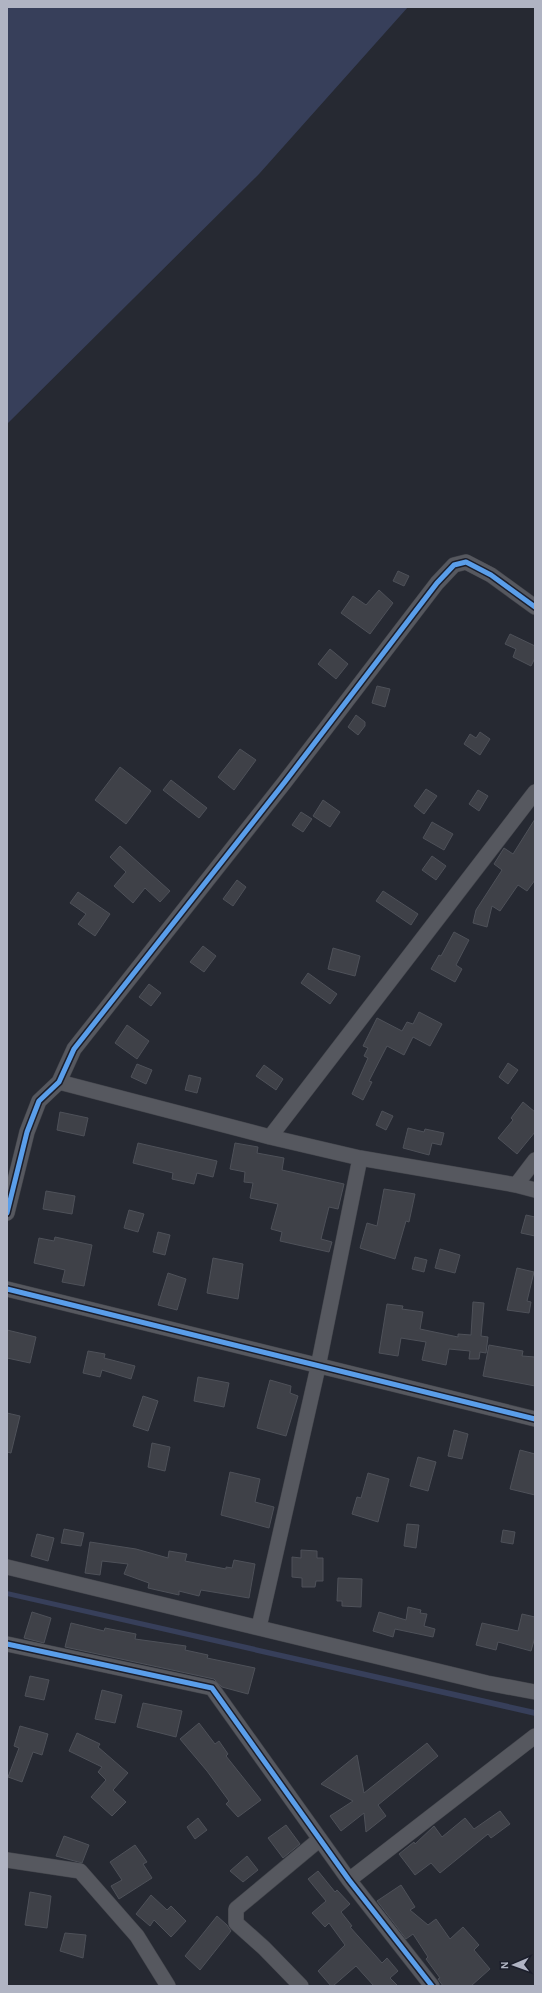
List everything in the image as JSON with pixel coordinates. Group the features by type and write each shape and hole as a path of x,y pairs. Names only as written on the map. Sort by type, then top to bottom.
{"street":[{"path":"7,1213 27,1132 39,1100 59,1082 74,1050 284,783 437,583 454,565 466,562 491,575 535,607"},
{"path":"270,1137 535,792"},
{"path":"59,1082 270,1137 360,1158 516,1185 535,1190"},
{"path":"259,1627 318,1367 360,1158"},
{"path":"516,1185 535,1160"},
{"path":"7,1289 318,1367 535,1419"},
{"path":"7,1567 486,1683 535,1692"},
{"path":"7,1644 212,1688 349,1880 432,1986"},
{"path":"349,1880 535,1736"},
{"path":"301,1986 264,1948 236,1923 236,1909 320,1839"},
{"path":"7,1860 80,1871 137,1936 168,1986"}],"water":[{"path":"7,7 408,7 259,174 7,424"},
{"path":"7,1591 535,1710 535,1716 7,1596"}],"building":[{"path":"398,571 409,576 404,586 393,581"},
{"path":"379,590 393,603 370,634 341,613 353,596 366,605"},
{"path":"510,634 535,646 535,658 531,666 513,657 516,649 505,644"},
{"path":"330,649 348,664 336,679 318,664"},
{"path":"377,686 390,689 385,707 372,703"},
{"path":"356,715 365,722 365,726 358,735 348,727"},
{"path":"480,732 490,739 480,755 464,744 470,734 476,738"},
{"path":"240,749 256,760 234,790 218,777"},
{"path":"120,767 151,791 126,824 95,800"},
{"path":"171,780 207,808 199,818 163,790"},
{"path":"426,789 437,796 424,814 414,806"},
{"path":"478,790 488,796 479,811 469,804"},
{"path":"323,800 340,812 330,827 313,816"},
{"path":"301,812 312,819 303,832 292,825"},
{"path":"535,819 535,880 527,891 518,885 500,911 492,906 487,927 473,923 476,910 502,870 494,864 504,848 513,854"},
{"path":"432,822 453,834 444,850 423,838"},
{"path":"120,846 170,891 160,902 145,888 133,903 114,886 126,872 110,857"},
{"path":"432,856 446,866 436,880 422,870"},
{"path":"237,880 246,887 233,906 223,899"},
{"path":"383,891 418,914 411,925 376,901"},
{"path":"78,892 110,914 95,936 78,924 86,914 70,903"},
{"path":"454,932 469,940 456,965 462,969 455,982 431,969 439,955 441,956"},
{"path":"203,946 216,956 204,972 190,962"},
{"path":"333,948 360,956 355,976 328,969"},
{"path":"308,973 337,994 330,1004 301,983"},
{"path":"149,984 161,993 151,1006 139,997"},
{"path":"419,1012 442,1024 430,1046 413,1037 404,1055 387,1046 369,1081 372,1082 363,1100 352,1094 368,1058 364,1056 368,1048 363,1046 377,1018 402,1031 407,1022 413,1024"},
{"path":"127,1025 149,1041 137,1059 115,1043"},
{"path":"508,1063 518,1070 508,1084 499,1077"},
{"path":"137,1064 152,1070 146,1084 131,1077"},
{"path":"264,1065 283,1079 276,1090 256,1076"},
{"path":"189,1075 201,1078 197,1093 185,1090"},
{"path":"523,1102 535,1112 535,1132 517,1154 498,1138 513,1120 511,1118"},
{"path":"382,1111 393,1116 386,1130 376,1125"},
{"path":"60,1112 88,1118 84,1136 57,1130"},
{"path":"408,1128 424,1132 425,1129 444,1133 441,1145 432,1143 429,1155 403,1148"},
{"path":"138,1143 217,1161 213,1177 197,1173 194,1184 172,1179 173,1173 133,1163"},
{"path":"235,1143 258,1147 257,1153 284,1158 282,1170 344,1184 338,1209 329,1207 321,1239 332,1242 329,1252 280,1241 282,1232 271,1229 278,1204 250,1198 253,1183 244,1182 245,1172 230,1169"},
{"path":"384,1189 415,1194 409,1222 406,1221 395,1259 360,1248 367,1223 377,1226"},
{"path":"46,1191 75,1196 72,1214 43,1209"},
{"path":"129,1210 144,1214 138,1232 124,1228"},
{"path":"526,1215 535,1217 535,1236 521,1233"},
{"path":"158,1232 170,1235 165,1255 153,1252"},
{"path":"55,1237 92,1245 84,1286 62,1282 65,1270 34,1263 39,1238 54,1241"},
{"path":"440,1249 460,1255 455,1273 435,1268"},
{"path":"415,1257 427,1260 424,1272 412,1269"},
{"path":"213,1258 243,1264 238,1299 207,1293"},
{"path":"517,1268 534,1272 527,1301 531,1302 529,1313 507,1310"},
{"path":"168,1273 186,1279 177,1310 158,1305"},
{"path":"473,1302 484,1303 481,1336 488,1337 486,1353 480,1352 479,1359 469,1359 470,1351 449,1349 446,1365 422,1360 426,1342 401,1338 398,1356 379,1353 387,1304 403,1306 402,1309 423,1312 420,1329 458,1337 458,1334 471,1335"},
{"path":"7,1330 36,1337 30,1363 7,1358"},
{"path":"489,1345 523,1351 522,1356 535,1357 535,1386 483,1376"},
{"path":"88,1351 105,1354 104,1358 135,1366 131,1379 102,1370 100,1377 83,1373"},
{"path":"198,1377 229,1383 224,1407 194,1401"},
{"path":"270,1380 291,1386 290,1393 298,1396 286,1436 257,1428"},
{"path":"143,1396 158,1401 148,1431 133,1426"},
{"path":"7,1413 20,1416 11,1453 7,1452"},
{"path":"454,1430 468,1434 462,1459 448,1456"},
{"path":"152,1443 170,1447 165,1471 148,1467"},
{"path":"520,1450 535,1454 535,1495 510,1489"},
{"path":"418,1457 436,1462 428,1491 410,1486"},
{"path":"230,1472 260,1479 255,1502 274,1507 269,1528 221,1515"},
{"path":"368,1473 389,1479 378,1522 352,1514 357,1497 361,1498"},
{"path":"407,1524 419,1525 416,1548 404,1546"},
{"path":"64,1529 84,1533 81,1546 61,1543"},
{"path":"503,1530 515,1532 513,1544 501,1542"},
{"path":"37,1534 54,1538 48,1561 31,1556"},
{"path":"90,1542 136,1549 168,1558 169,1551 187,1554 185,1561 226,1569 226,1567 232,1568 234,1560 255,1564 249,1598 201,1590 199,1596 179,1591 179,1595 148,1588 149,1583 124,1574 128,1564 102,1561 100,1575 85,1573"},
{"path":"301,1550 317,1551 317,1558 323,1558 323,1581 316,1581 315,1587 302,1587 302,1578 292,1577 292,1557 301,1558"},
{"path":"338,1578 362,1579 361,1607 342,1606 342,1601 337,1601"},
{"path":"408,1607 421,1610 420,1613 427,1614 424,1626 435,1629 433,1637 395,1629 393,1637 373,1631 379,1612 406,1620"},
{"path":"32,1612 51,1618 44,1643 24,1638"},
{"path":"522,1614 535,1617 535,1637 531,1651 498,1642 496,1650 476,1645 482,1623 518,1631"},
{"path":"71,1623 104,1631 105,1628 136,1634 135,1639 186,1646 185,1650 208,1655 207,1658 255,1668 248,1694 222,1687 214,1679 65,1647"},
{"path":"30,1676 49,1680 44,1700 25,1696"},
{"path":"102,1690 122,1695 115,1723 95,1719"},
{"path":"143,1703 182,1711 176,1737 137,1727"},
{"path":"199,1723 215,1744 219,1741 228,1754 226,1756 261,1800 238,1817 226,1804 229,1801 207,1771 180,1739"},
{"path":"20,1726 48,1734 42,1755 33,1752 22,1782 8,1777 19,1748 14,1746"},
{"path":"77,1733 100,1744 98,1747 128,1773 113,1790 126,1802 112,1816 91,1797 106,1780 98,1772 102,1767 69,1751"},
{"path":"427,1743 438,1756 378,1805 386,1816 366,1832 364,1813 341,1831 330,1816 353,1801 321,1784 357,1755 364,1793"},
{"path":"500,1811 510,1824 491,1838 488,1834 440,1873 431,1863 415,1875 399,1854 414,1842 415,1844 434,1826 442,1837 465,1818 474,1829"},
{"path":"198,1818 207,1830 195,1839 187,1827"},
{"path":"286,1825 300,1844 283,1858 268,1838"},
{"path":"64,1836 89,1845 82,1863 56,1856"},
{"path":"135,1845 147,1862 143,1864 152,1878 119,1899 111,1886 122,1880 110,1862"},
{"path":"247,1856 258,1870 243,1882 230,1871"},
{"path":"318,1871 335,1892 337,1890 350,1904 341,1912 352,1926 350,1927 382,1963 387,1958 398,1971 390,1978 398,1986 374,1986 356,1966 333,1986 331,1986 318,1971 345,1945 329,1923 325,1927 312,1913 326,1901 308,1879"},
{"path":"401,1885 415,1907 410,1910 428,1925 436,1919 450,1939 463,1927 479,1945 474,1950 490,1969 471,1986 443,1986 438,1979 440,1978 426,1959 428,1957 413,1934 406,1939 377,1901"},
{"path":"30,1892 51,1896 47,1928 25,1925"},
{"path":"151,1895 167,1910 171,1906 186,1921 171,1937 154,1920 150,1926 136,1914"},
{"path":"217,1916 231,1931 200,1970 185,1956"},
{"path":"65,1933 86,1935 83,1958 60,1951"}],"cycle path":[{"path":"7,1213 27,1132 39,1101 59,1082 74,1049 284,783 437,583 454,565 466,562 491,575 535,607"},
{"path":"7,1289 535,1419"},
{"path":"7,1644 212,1688 349,1880 432,1986"}]}
